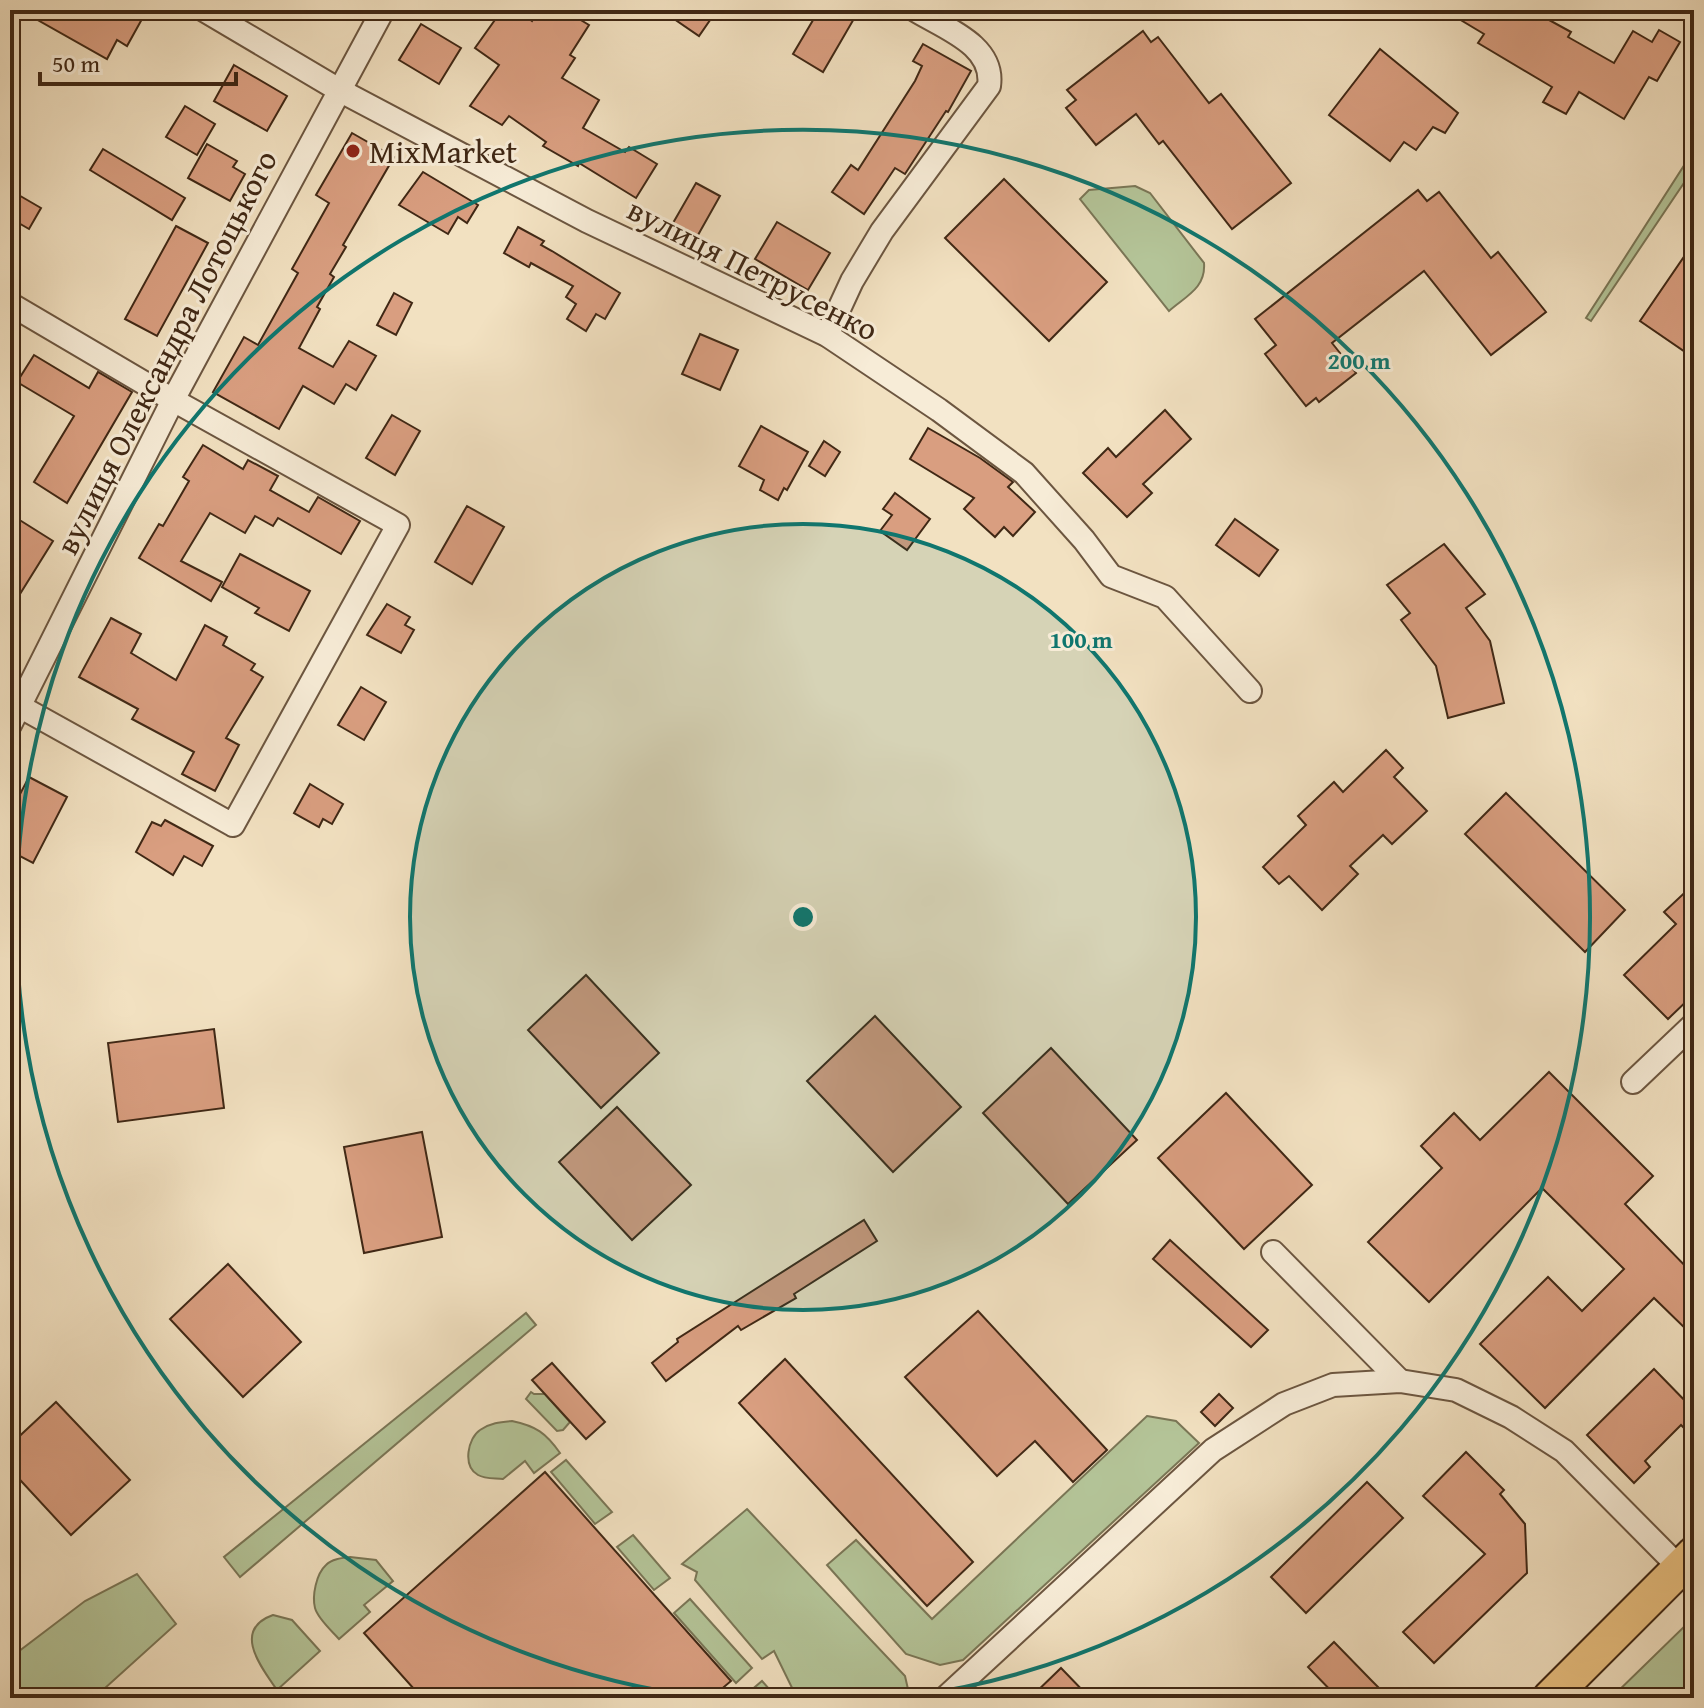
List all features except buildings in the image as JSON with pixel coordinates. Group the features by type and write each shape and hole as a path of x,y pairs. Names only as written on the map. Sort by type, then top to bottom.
{"main road":[{"path":"1550,1698 1687,1561"}],"street":[{"name":"вулиця Петрусенко","path":"204,10 339,90 587,221 827,335 939,410 1024,473 1084,540 1111,576 1165,597 1250,691"},
{"name":"вулиця Олександра Лотоцького","path":"13,711 173,400 383,10"},
{"path":"827,335 852,281 882,231 989,86 991,76 985,57 974,46 915,10"},
{"path":"10,304 173,400 398,525 233,825 13,711"},
{"path":"1633,1082 1694,1024"},
{"path":"1273,1252 1400,1381"},
{"path":"945,1698 1213,1450 1284,1404 1333,1385 1400,1381 1456,1390 1511,1417 1564,1451 1687,1561"}],"green space":[{"path":"1694,150 1694,168 1591,321 1586,318"},
{"path":"1135,186 1150,193 1204,263 1198,285 1169,311 1080,199 1089,190"},
{"path":"526,1313 536,1325 240,1577 224,1557"},
{"path":"531,1392 545,1394 570,1422 563,1430 557,1431 526,1399"},
{"path":"1147,1416 1176,1421 1199,1443 963,1660 940,1665 906,1654 827,1565 856,1540 932,1619"},
{"path":"512,1421 540,1431 560,1453 534,1473 525,1461 503,1479 478,1475 468,1459 472,1439 488,1426"},
{"path":"566,1460 612,1512 595,1524 551,1472"},
{"path":"747,1509 905,1676 910,1698 797,1698 774,1651 762,1659 695,1580 697,1572 682,1564"},
{"path":"633,1535 670,1578 654,1590 617,1547"},
{"path":"350,1557 376,1560 393,1581 364,1605 370,1612 339,1639 317,1612 315,1591 317,1579 326,1565"},
{"path":"137,1574 176,1624 94,1698 10,1698 10,1658 85,1601"},
{"path":"690,1599 752,1668 736,1683 674,1613"},
{"path":"273,1615 292,1620 320,1651 277,1690 258,1661 252,1640 260,1622"},
{"path":"1694,1617 1694,1698 1611,1698"},
{"path":"762,1681 777,1698 742,1698"}],"place":[{"name":"MixMarket","path":"353,151"}]}
